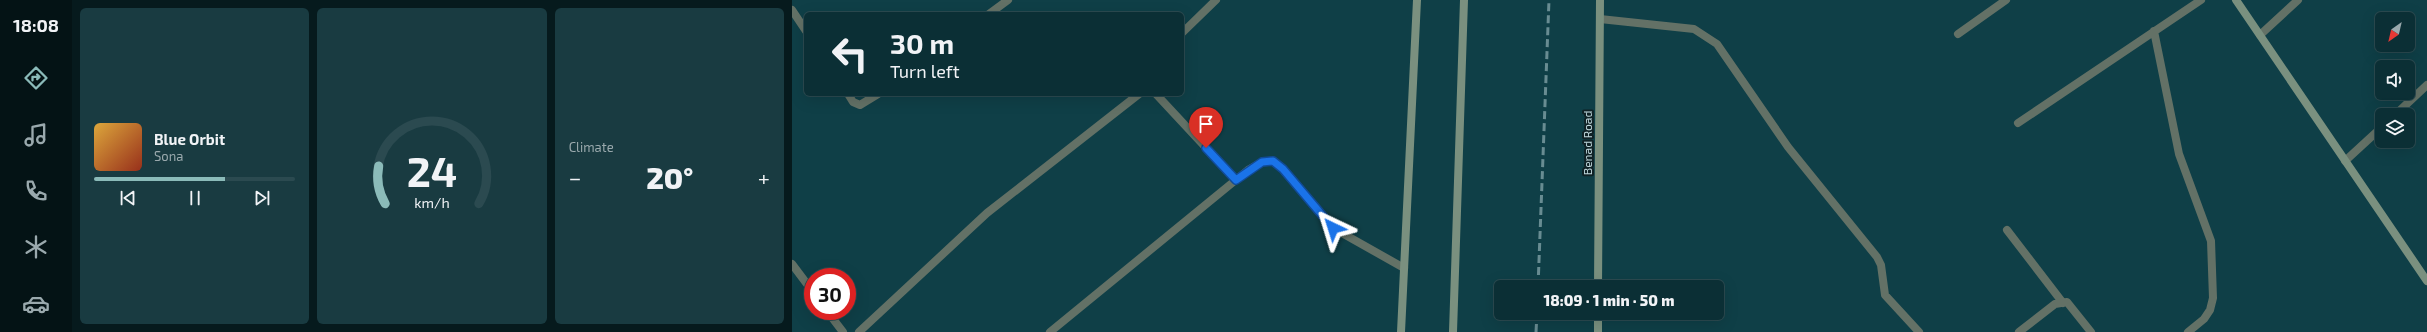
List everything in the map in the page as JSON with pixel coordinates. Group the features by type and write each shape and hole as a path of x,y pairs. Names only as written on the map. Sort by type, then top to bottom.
{"street":[{"path":"992,12 1008,0"},
{"path":"1184,31 1216,0"},
{"path":"1401,332 1417,0"},
{"path":"1453,332 1464,0"},
{"name":"Benad Road","path":"1598,280 1600,0"},
{"path":"1958,34 2006,0"},
{"path":"2018,123 2201,0"},
{"path":"2236,0 2427,280"},
{"path":"2260,35 2298,0"},
{"path":"792,10 804,28"},
{"path":"1600,18 1694,29 1717,44 1788,147 1877,257 1881,265 1885,295 1919,332"},
{"path":"2154,32 2179,154 2211,241 2213,298 2210,310 2188,332"},
{"path":"2402,108 2427,85"},
{"path":"849,96 853,102 860,104 874,96"},
{"path":"859,332 987,213 1136,96"},
{"path":"1158,96 1236,180"},
{"path":"2345,161 2375,133"},
{"path":"1050,332 1236,180 1262,162 1273,161 1283,169 1333,228 1404,268"},
{"path":"2007,230 2063,303"},
{"path":"792,264 804,280"},
{"path":"2018,332 2055,304 2067,302 2092,332"},
{"path":"834,320 843,332"},
{"path":"1598,320 1598,332"}],"railway":[{"path":"1538,280 1549,0"},
{"path":"1536,332 1537,320"}],"route":[{"path":"1206,148 1236,180 1248,170 1262,162 1273,161 1283,169 1333,228"}]}
